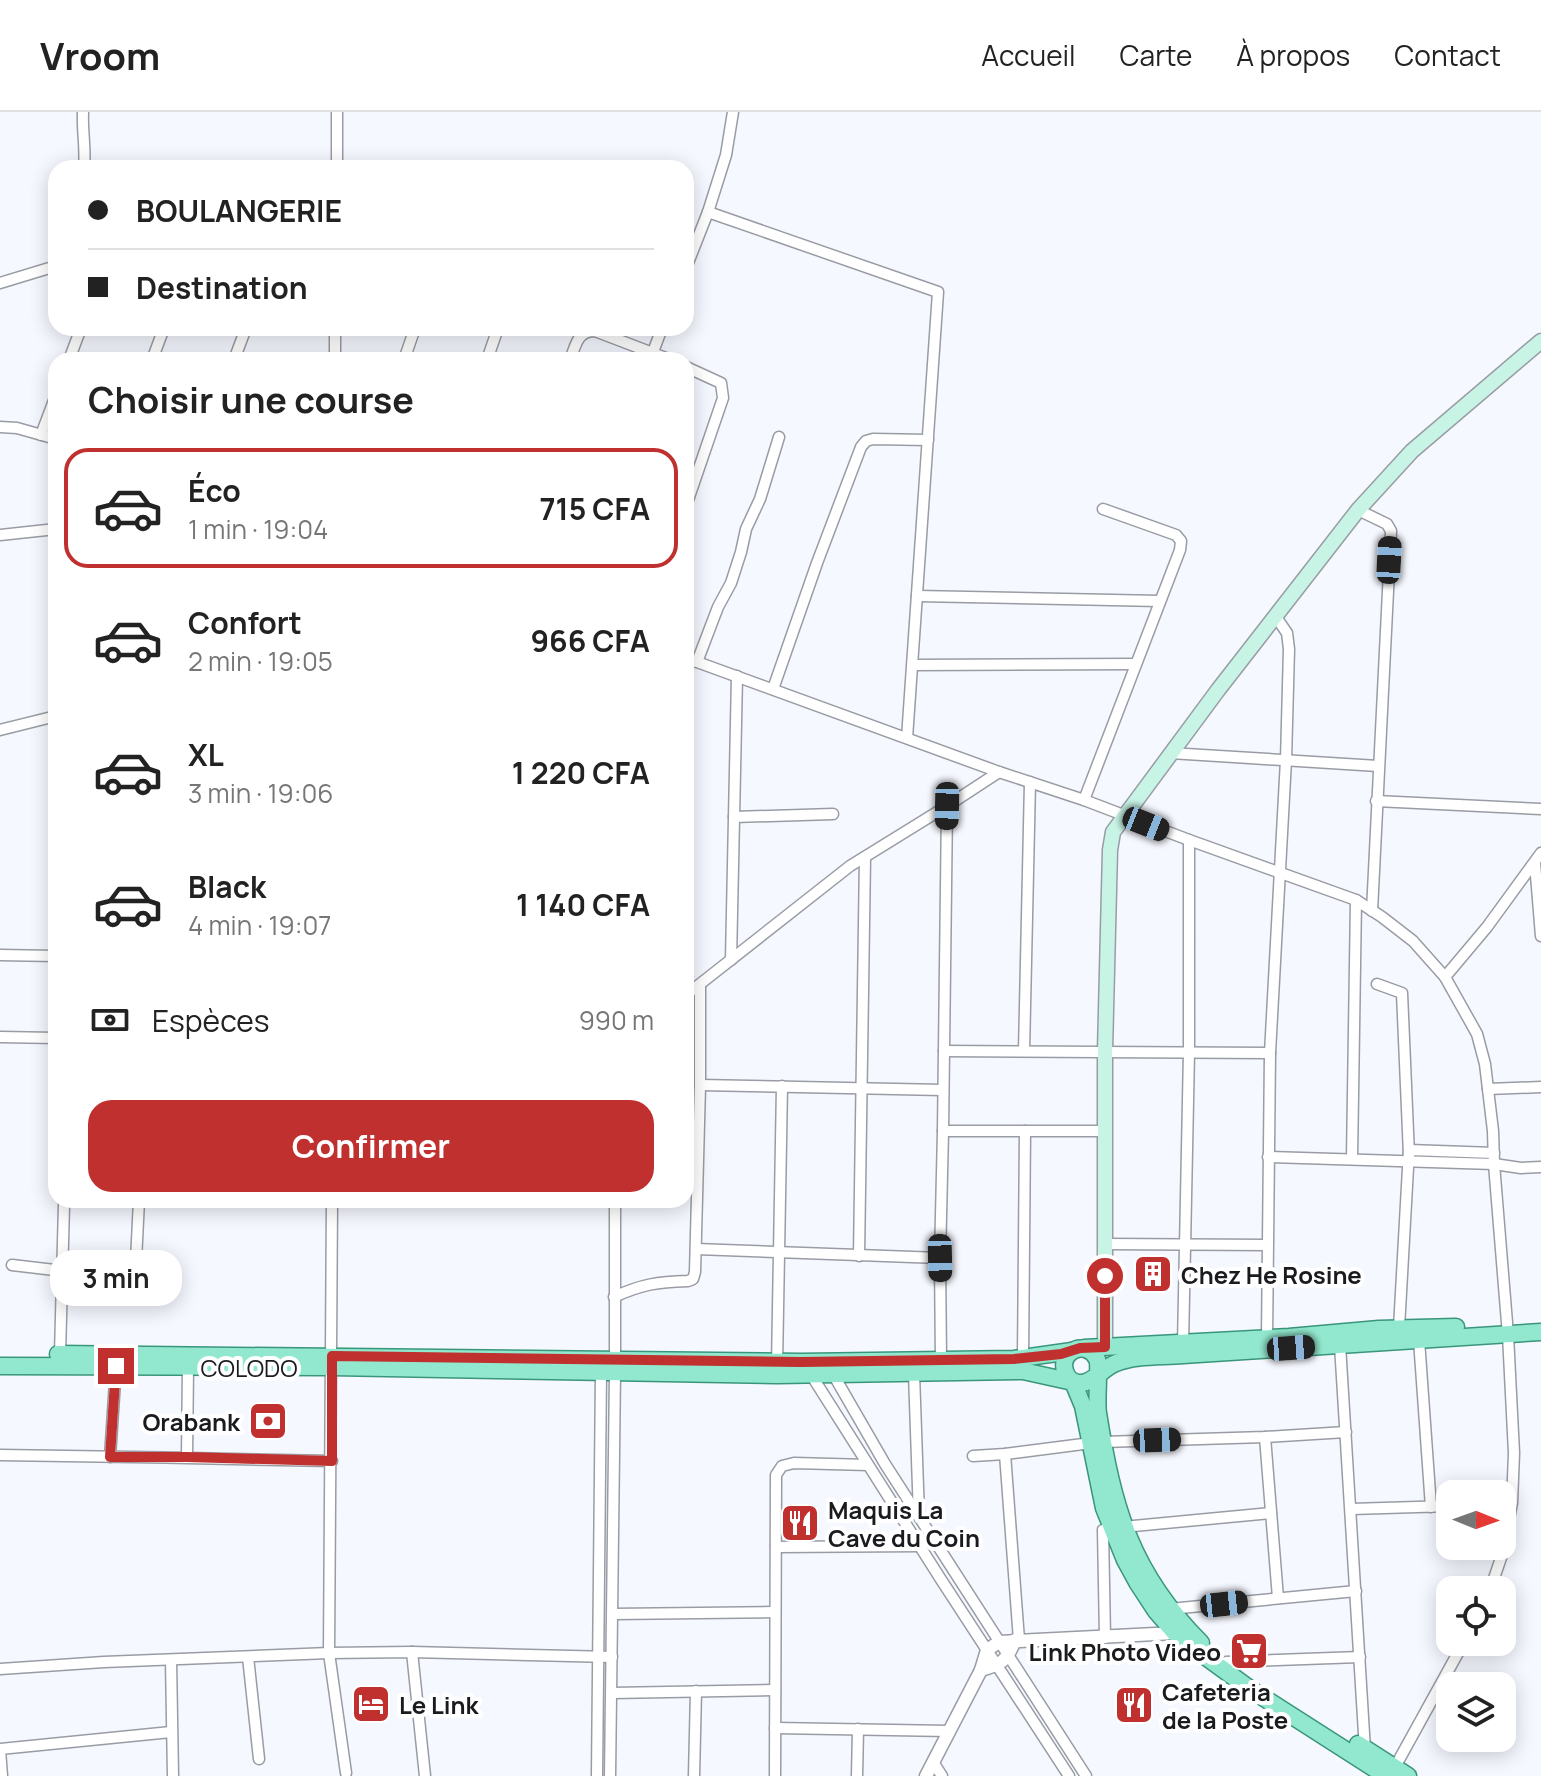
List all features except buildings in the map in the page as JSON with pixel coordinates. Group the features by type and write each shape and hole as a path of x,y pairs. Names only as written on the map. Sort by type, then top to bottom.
{"main road":[{"path":"1105,1347 1105,1051 1113,832 1170,753 1358,510 1412,451 1541,341"},
{"path":"1073,1382 1082,1384 1091,1381 1112,1364 1124,1360 1419,1340 1508,1330 1541,1322"},
{"name":"COLODO","path":"777,1368 810,1373 914,1374 941,1366 1105,1347 1399,1328 1508,1330"},
{"path":"1508,1330 1541,1332"},
{"path":"1097,1442 1099,1365 1096,1356 1089,1350 1076,1350 1066,1358 1064,1367 1083,1406 1111,1482 1118,1528 1137,1582 1156,1611 1175,1633 1250,1689 1396,1773"},
{"name":"COLODO","path":"0,1355 611,1368 941,1366 1023,1371 1073,1382"},
{"name":"COLODO","path":"0,1366 332,1362"},
{"path":"1118,1528 1170,1609 1200,1642 1366,1755"}],"street":[{"path":"83,112 84,160"},
{"path":"337,112 337,160"},
{"path":"694,248 726,155 733,112"},
{"path":"708,212 938,292 907,738"},
{"path":"0,283 48,268"},
{"path":"606,336 643,352"},
{"path":"694,371 721,383 723,398 694,483"},
{"path":"41,435 48,416"},
{"path":"0,427 17,428 48,437"},
{"path":"694,656 731,583 746,529 760,499 779,437"},
{"path":"773,689 861,447 873,439 928,440"},
{"path":"1084,800 1181,541 1176,535 1103,509"},
{"path":"1358,510 1387,524 1391,531 1372,911"},
{"path":"0,535 48,530"},
{"path":"917,596 1160,601"},
{"path":"1267,1338 1270,1053 1286,760 1289,640 1276,617"},
{"path":"694,661 1356,900 1413,941 1445,977 1477,1034 1485,1064 1508,1330 1514,1453 1510,1480"},
{"path":"913,665 1136,664"},
{"path":"731,960 737,676"},
{"path":"0,730 48,718"},
{"path":"1170,753 1378,766"},
{"path":"694,989 850,866 999,772"},
{"path":"1024,1051 1030,782"},
{"path":"1376,801 1541,809"},
{"path":"941,1366 947,806"},
{"path":"734,817 833,814"},
{"path":"1183,1344 1189,1052 1189,840"},
{"path":"859,1256 865,857"},
{"path":"1445,977 1538,858"},
{"path":"1538,858 1541,936"},
{"path":"1352,1159 1356,900"},
{"path":"0,955 48,956"},
{"path":"1377,984 1402,993 1409,1161 1399,1328"},
{"path":"614,1297 643,1285 693,1279 695,1272 700,985"},
{"path":"0,1037 48,1038"},
{"path":"944,1051 1270,1053"},
{"path":"700,1085 943,1090"},
{"path":"777,1368 782,1086"},
{"path":"1488,1089 1541,1087"},
{"path":"943,1131 1105,1131"},
{"path":"1023,1358 1025,1131"},
{"path":"1268,1157 1409,1161 1494,1158 1521,1168 1541,1167"},
{"path":"60,1354 64,1208"},
{"path":"12,1265 63,1271 133,1266 136,1261 139,1208"},
{"path":"332,1208 329,1653 346,1773"},
{"path":"597,1776 615,1208"},
{"path":"1106,1244 1267,1245"},
{"path":"696,1249 940,1258"},
{"path":"1419,1340 1431,1507"},
{"path":"1340,1345 1366,1755"},
{"path":"110,1457 116,1366"},
{"path":"187,1457 188,1366"},
{"path":"610,1776 613,1614 611,1368"},
{"path":"810,1373 1069,1776"},
{"path":"833,1374 919,1519 1086,1776"},
{"path":"914,1374 919,1519"},
{"path":"973,1456 1097,1442 1346,1432"},
{"path":"1265,1437 1278,1598"},
{"path":"981,1670 1009,1657 1017,1640 1005,1454"},
{"path":"0,1455 332,1461"},
{"path":"775,1776 776,1475 782,1466 794,1463 868,1465"},
{"path":"1351,1509 1436,1507"},
{"path":"1105,1638 1103,1530 1271,1513"},
{"path":"776,1547 920,1546"},
{"path":"1170,1609 1356,1591"},
{"path":"613,1614 775,1612"},
{"path":"926,1776 981,1670 987,1650 999,1642 1175,1633"},
{"path":"412,1652 425,1776"},
{"path":"0,1669 329,1653 612,1657"},
{"path":"1396,1773 1457,1656"},
{"path":"248,1657 259,1759"},
{"path":"1226,1662 1360,1657"},
{"path":"171,1660 173,1776"},
{"path":"612,1693 775,1690"},
{"path":"694,1776 696,1691"},
{"path":"775,1728 949,1731"},
{"path":"857,1776 858,1729"},
{"path":"2,1776 0,1749 171,1732"},
{"path":"933,1762 942,1776"}],"place":[{"name":"Chez He Rosine","path":"1153,1274"},
{"name":"Orabank","path":"268,1421"},
{"name":"Maquis La Cave du Coin","path":"800,1523"},
{"name":"Link Photo Video","path":"1249,1651"},
{"name":"Le Link","path":"371,1704"},
{"name":"Cafeteria de la Poste","path":"1134,1705"}],"route":[{"path":"116,1366 110,1457 332,1461 332,1356 801,1362 1014,1359 1105,1347 1105,1276"}]}
